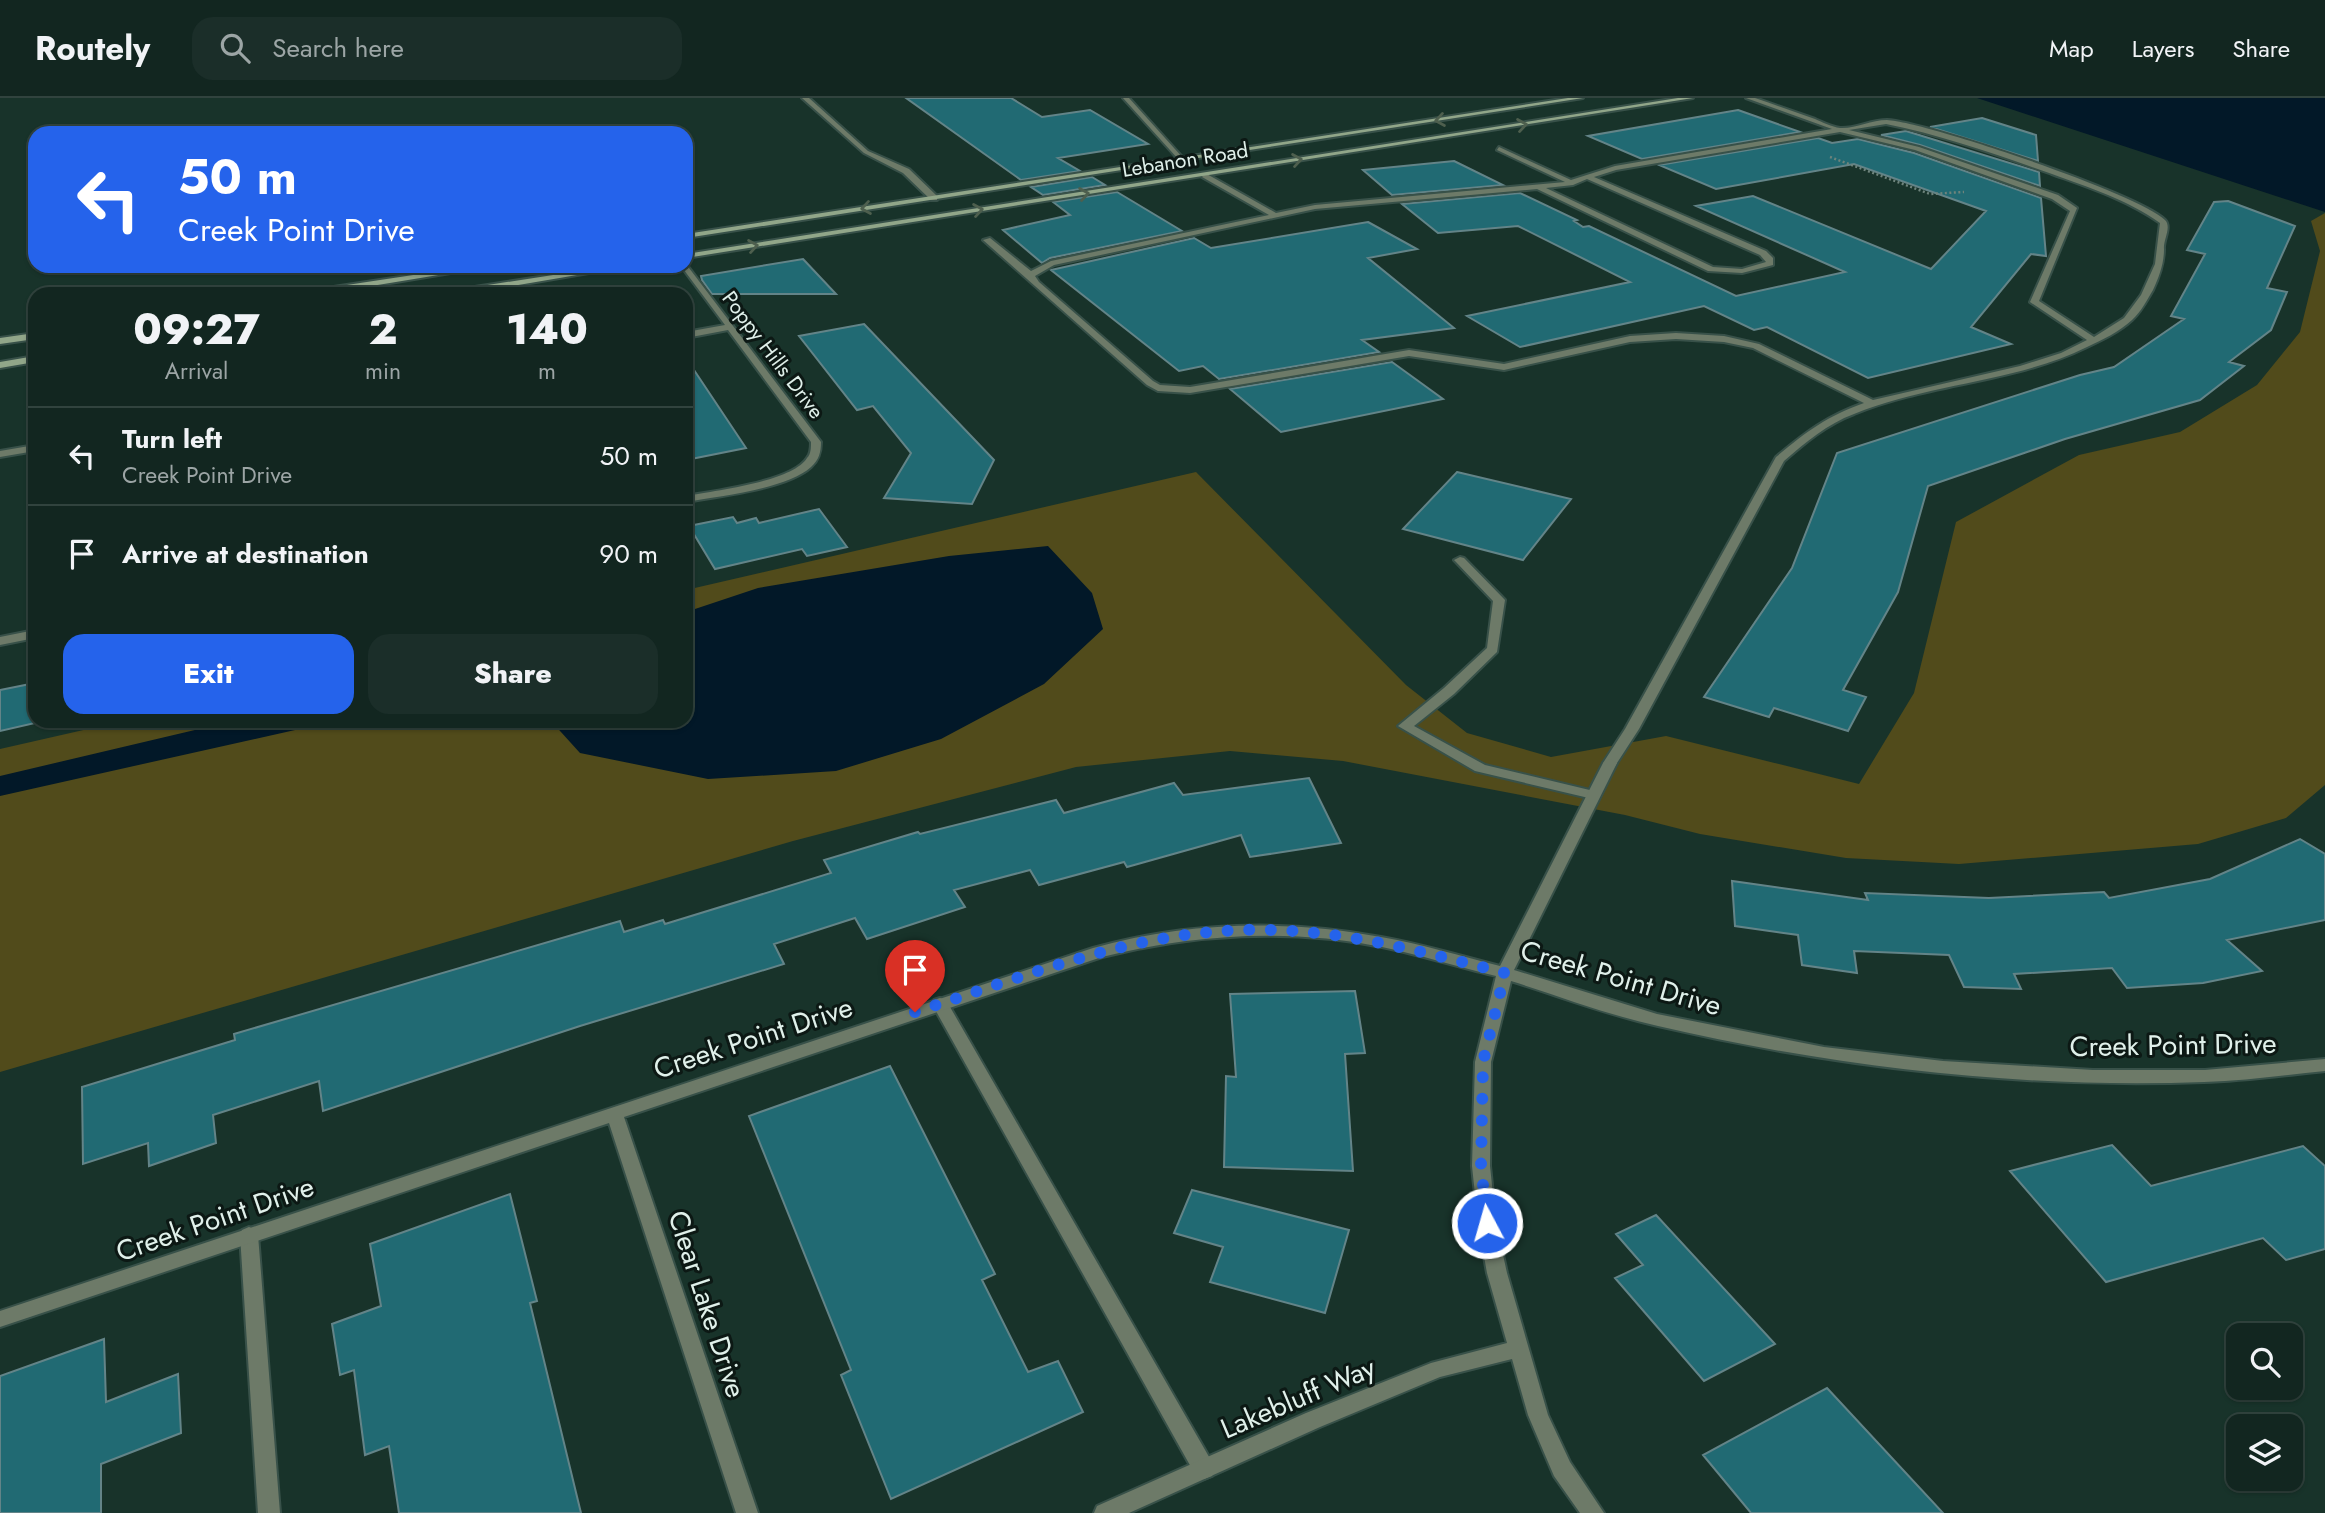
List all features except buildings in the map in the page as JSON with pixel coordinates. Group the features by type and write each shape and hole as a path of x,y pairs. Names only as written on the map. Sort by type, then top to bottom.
{"main road":[{"name":"Lebanon Road","path":"693,235 1580,98"},
{"name":"Lebanon Road","path":"693,256 1690,98"},
{"path":"1181,159 1205,174"},
{"path":"352,287 444,273"},
{"path":"493,287 582,273"},
{"path":"0,341 28,337"},
{"path":"0,365 28,360"}],"street":[{"path":"805,98 866,152 906,171 934,198"},
{"path":"1126,98 1181,159"},
{"path":"1749,98 1840,130 1917,148 2054,197 2074,211 2034,302 2095,341"},
{"path":"1030,275 1051,264 1273,214 1369,201 1573,183 1615,168 1871,123 1907,124 2109,193 2157,215 2165,227 2160,242 2160,259 2137,309 2120,326 2095,341 2047,363 1873,404 1811,429 1796,440 1780,459 1632,729 1610,763 1505,973 1483,1062 1481,1166 1492,1248 1517,1349 1538,1415 1562,1469 1593,1513"},
{"path":"1500,149 1573,183"},
{"path":"1205,174 1273,214"},
{"path":"1540,188 1711,269 1742,271 1769,263 1769,258 1763,253 1590,178"},
{"path":"987,240 1158,388 1190,390 1409,353 1504,367 1630,339 1676,336 1724,339 1756,346 1873,404"},
{"name":"Poppy Hills Drive","path":"690,273 816,442 816,454 805,468 762,483 693,498"},
{"path":"693,334 730,327"},
{"path":"0,454 28,449"},
{"path":"1460,560 1499,600 1493,649 1449,691 1405,726 1480,768 1593,795"},
{"path":"0,641 28,635"},
{"name":"Creek Point Drive","path":"0,1319 940,1004 1099,952 1149,940 1243,930 1322,934 1382,942 1505,973 1585,1000 1667,1023 1824,1053 1943,1067 2093,1076 2205,1076 2325,1065"},
{"path":"940,1004 1204,1469"},
{"name":"Clear Lake Drive","path":"614,1112 747,1513"},
{"path":"249,1235 269,1513"},
{"name":"Lakebluff Way","path":"1105,1513 1313,1420 1438,1369 1517,1349"}],"path":[{"path":"1824,155 1930,194 1981,191 2019,184"}],"shaded area":[{"path":"2325,213 2325,785 2286,818 2198,844 1959,864 1846,858 1700,834 1625,815 1343,761 1230,751 1076,767 793,841 0,1072 0,749 92,728 693,728 693,588 1196,472 1406,685 1467,733 1551,757 1666,736 1859,784 1914,693 1956,522 2079,455 2180,432 2257,385 2300,332 2320,251 2311,221"}],"water":[{"path":"1977,98 2325,98 2325,212"},
{"path":"1048,546 1092,593 1103,629 1044,684 941,739 836,771 708,779 580,753 557,728 693,728 693,610 758,588 949,556"},
{"path":"203,728 304,728 0,796 0,776"}],"route":[{"path":"915,1012 1099,952 1149,940 1243,930 1289,931 1382,942 1505,973 1483,1062 1481,1166 1487,1223"}]}
